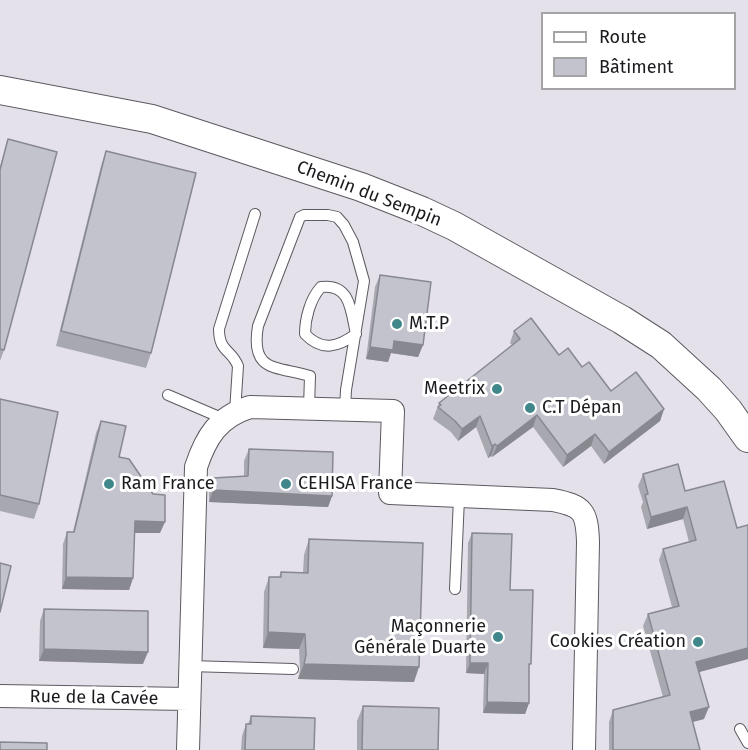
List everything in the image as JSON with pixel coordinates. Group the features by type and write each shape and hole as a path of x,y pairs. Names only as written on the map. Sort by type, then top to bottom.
{"street":[{"name":"Chemin du Sempin","path":"0,90 152,119 361,187 422,211 622,320 660,345 709,389 748,438"},
{"path":"188,750 196,467 202,448 211,434 229,416 250,407 393,411 390,493 459,498 553,500 573,504 585,515 588,522 588,542 584,750"},
{"name":"Rue de la Cavée","path":"0,696 189,699"}],"lane":[{"path":"168,395 229,416 238,366 236,360 221,345 219,329 255,214"},
{"path":"309,408 310,376 273,368 258,354 255,341 258,326 300,217 328,215 337,217 344,225 353,243 364,281 346,390 345,409"},
{"path":"321,287 339,289 347,296 356,334 334,346 312,342 305,334 305,321 316,292 321,287"},
{"path":"455,589 459,498"},
{"path":"189,666 293,669"},
{"path":"740,729 748,743"}],"building":[{"path":"8,139 57,152 4,350 0,349 0,170"},
{"path":"106,151 196,173 151,353 61,331"},
{"name":"M.T.P","path":"380,275 431,282 423,345 394,341 393,350 370,347"},
{"path":"531,318 559,355 568,348 582,367 589,362 611,391 636,372 664,409 609,452 595,434 567,455 537,415 497,446 495,444 492,446 480,416 462,429 438,407 441,405 439,403 520,339 514,331"},
{"path":"0,399 58,412 39,504 0,495"},
{"path":"101,421 126,426 119,457 129,459 153,494 165,495 165,522 135,521 133,578 66,577 67,532 74,532"},
{"name":"CEHISA France","path":"249,449 333,452 332,496 213,490 213,478 248,476"},
{"name":"Cookies Création","path":"678,464 685,491 724,481 737,528 748,525 748,648 696,662 709,707 690,712 700,750 613,750 613,710 670,695 648,614 679,606 663,549 696,540 687,507 651,517 645,495 648,494 643,474"},
{"path":"472,533 512,534 510,590 533,590 529,703 487,702 488,663 470,663"},
{"path":"309,539 423,543 419,667 304,664 305,634 268,632 269,577 281,577 281,572 308,573"},
{"path":"0,563 11,566 0,612"},
{"path":"44,609 148,611 148,652 44,649"},
{"path":"363,706 439,708 438,750 362,750"},
{"path":"251,716 315,718 314,750 245,750 246,724 251,724"},
{"path":"0,742 47,743 47,750 0,750"}],"place":[{"name":"M.T.P","path":"397,324"},
{"name":"Meetrix","path":"497,389"},
{"name":"C.T Dépan","path":"530,408"},
{"name":"Ram France","path":"109,484"},
{"name":"CEHISA France","path":"286,484"},
{"name":"Maçonnerie Générale Duarte","path":"498,637"},
{"name":"Cookies Création","path":"698,642"}]}
